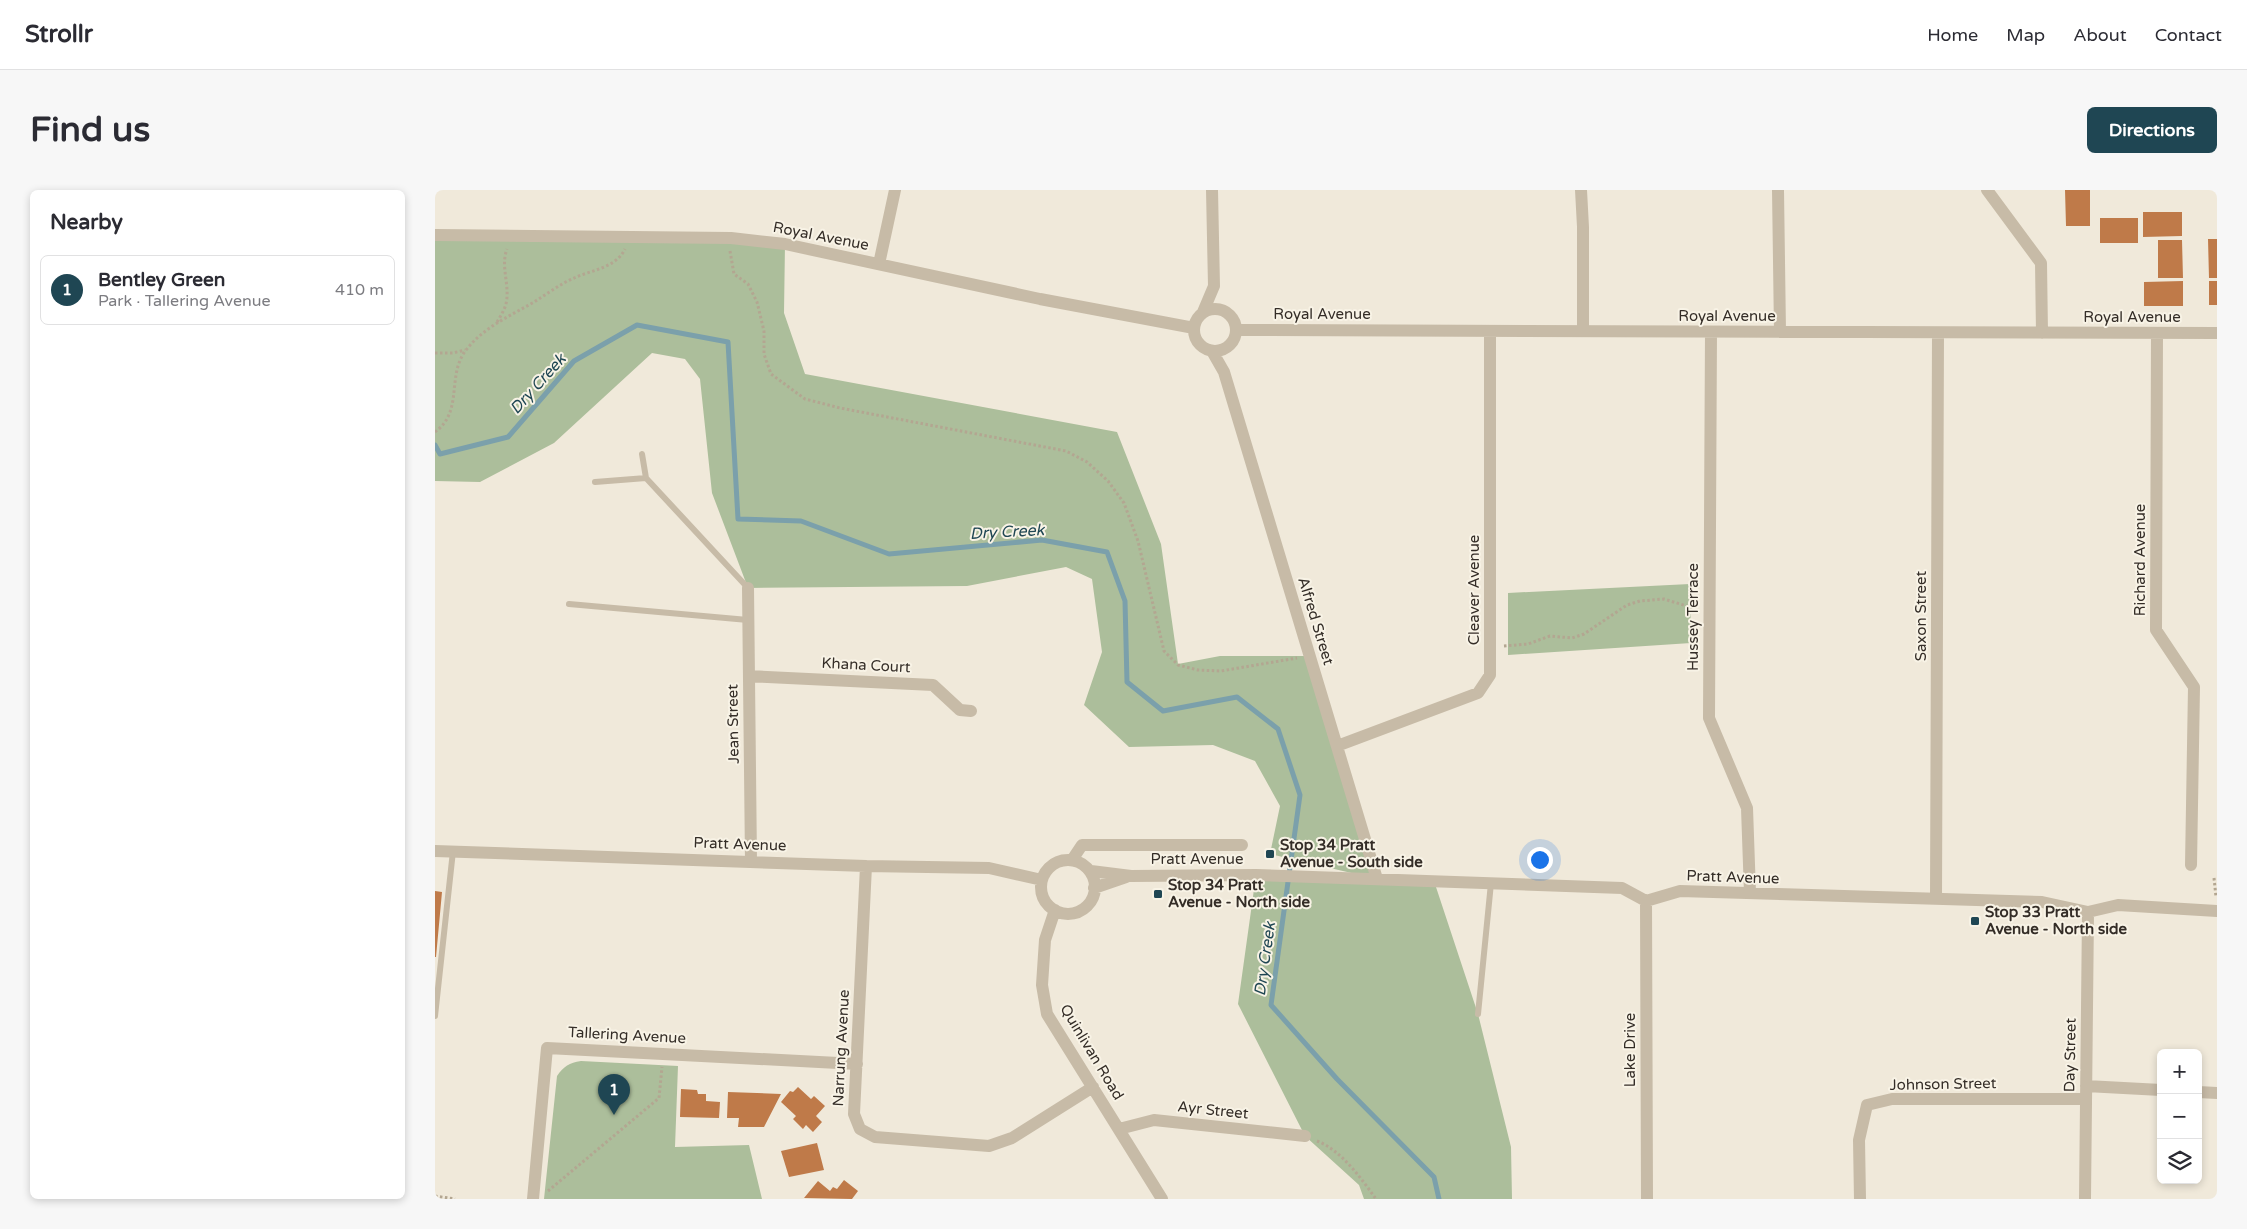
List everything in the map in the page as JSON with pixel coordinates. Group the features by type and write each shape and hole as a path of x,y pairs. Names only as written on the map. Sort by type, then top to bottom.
{"street":[{"path":"879,264 895,190"},
{"path":"1212,190 1214,286 1194,328 1199,344 1212,351 1219,351 1228,347 1234,340 1237,330 1234,319 1227,312 1214,286"},
{"path":"1581,190 1583,331"},
{"path":"1778,190 1780,332"},
{"path":"1987,190 2041,263 2042,333"},
{"name":"Royal Avenue","path":"435,235 731,238 785,244 1040,299 1194,328"},
{"path":"1203,312 1214,308 1227,312"},
{"name":"Royal Avenue","path":"1237,330 2217,333"},
{"name":"Cleaver Avenue","path":"1337,746 1478,693 1491,675 1490,331"},
{"name":"Hussey Terrace","path":"1711,332 1709,718 1747,808 1750,893"},
{"name":"Saxon Street","path":"1936,899 1938,333"},
{"name":"Richard Avenue","path":"2157,333 2156,630 2194,687 2191,865"},
{"name":"Alfred Street","path":"1224,372 1228,347"},
{"name":"Alfred Street","path":"1212,351 1224,372 1377,879"},
{"name":"Jean Street","path":"748,588 751,861"},
{"name":"Khana Court","path":"749,676 933,685 960,710 971,711"},
{"name":"Pratt Avenue","path":"1072,860 1082,845 1243,845"},
{"name":"Pratt Avenue","path":"435,851 866,866 989,868 1042,880"},
{"path":"1072,860 1084,865 1091,871 1094,879 1094,888 1091,901 1087,906 1074,913 1065,913 1055,910 1047,903 1043,894 1042,880 1053,864 1072,860"},
{"name":"Narrung Avenue","path":"866,866 854,1114 860,1129 875,1137 989,1146 1012,1138 1093,1087"},
{"name":"Pratt Avenue","path":"1091,871 1131,876 1256,875 1622,888 1646,901 1680,891 2043,902 2088,912 2118,906 2217,911"},
{"name":"Pratt Avenue","path":"1094,888 1131,876"},
{"name":"Lake Drive","path":"1646,901 1647,1199"},
{"name":"Quinlivan Road","path":"1055,910 1045,940 1042,985 1047,1014 1162,1199"},
{"name":"Day Street","path":"2085,1199 2088,912"},
{"name":"Tallering Avenue","path":"533,1199 547,1048 857,1064"},
{"path":"2086,1093 2157,1090"},
{"path":"2202,1092 2217,1093"},
{"name":"Johnson Street","path":"1860,1199 1859,1140 1867,1105 1893,1099 2086,1093"},
{"name":"Ayr Street","path":"1119,1129 1154,1120 1305,1136"}],"lane":[{"path":"642,454 646,478 748,588"},
{"path":"595,482 646,478"},
{"path":"569,604 748,620"},
{"path":"435,1016 453,851"},
{"path":"1478,1014 1491,883"}],"path":[{"path":"497,323 505,309 507,296 505,253 513,236"},
{"path":"435,432 444,425 453,405 455,376 459,361 465,350 482,333 573,278 612,263 622,255 631,237"},
{"path":"731,238 730,258 734,274 748,284 757,302 764,331 764,354 771,374 805,399 840,408 1065,451 1087,462 1108,481 1123,503 1139,541 1164,651 1178,665 1198,670 1221,671 1309,656"},
{"path":"435,353 453,353 465,350"},
{"path":"1490,647 1528,644 1550,636 1572,638 1584,634 1627,606 1649,599 1664,599 1694,609 1709,610"},
{"path":"2214,878 2216,897"},
{"path":"547,1199 548,1190 659,1098 664,1054"},
{"path":"1305,1136 1329,1146 1365,1184 1375,1199"},
{"path":"435,1196 455,1199"}],"green space":[{"path":"435,235 785,244 784,313 805,374 1117,432 1161,544 1178,664 1220,656 1309,656 1377,879 1434,881 1478,1014 1511,1147 1512,1199 1364,1199 1359,1185 1305,1136 1238,1004 1256,875 1373,878 1270,854 1280,806 1255,761 1213,745 1129,747 1084,705 1102,652 1092,579 1066,567 967,586 748,588 712,493 700,379 685,359 652,353 554,443 480,482 435,481"},
{"path":"1690,584 1691,643 1508,655 1508,593"},
{"path":"581,1061 678,1066 675,1147 749,1145 762,1199 544,1199 557,1076 567,1066"}],"building":[{"path":"2065,190 2090,190 2090,226 2066,226"},
{"path":"2143,212 2182,212 2182,236 2143,237"},
{"path":"2100,218 2138,218 2138,243 2100,243"},
{"path":"2208,239 2217,239 2217,278 2209,278"},
{"path":"2158,240 2182,240 2183,278 2158,278"},
{"path":"2183,281 2183,306 2144,306 2144,282"},
{"path":"2209,281 2217,281 2217,305 2209,305"},
{"path":"435,891 442,892 436,957 435,957"},
{"path":"798,1087 811,1099 814,1096 825,1106 816,1116 822,1122 813,1132 806,1125 803,1129 793,1119 796,1116 781,1102 790,1091 793,1092"},
{"path":"681,1089 697,1090 698,1094 706,1094 706,1101 720,1102 719,1118 680,1117"},
{"path":"728,1092 781,1094 764,1127 738,1127 739,1118 727,1118"},
{"path":"817,1143 824,1170 789,1177 781,1151"},
{"path":"844,1180 858,1191 852,1199 804,1198 818,1181 830,1191 833,1187 837,1189"}],"waterway":[{"name":"Dry Creek","path":"435,445 440,454 508,437 574,361 637,325 728,342 738,519 801,521 889,554 1042,540 1107,552 1125,601 1127,682 1163,711 1237,697 1278,729 1300,795 1271,1005 1337,1079 1434,1177 1439,1199"}],"place":[{"name":"Stop 34 Pratt Avenue - South side","path":"1270,854"},
{"name":"Stop 34 Pratt Avenue - North side","path":"1158,894"},
{"name":"Stop 33 Pratt Avenue - North side","path":"1975,921"},
{"name":"Bentley Green","path":"614,1115"}]}
